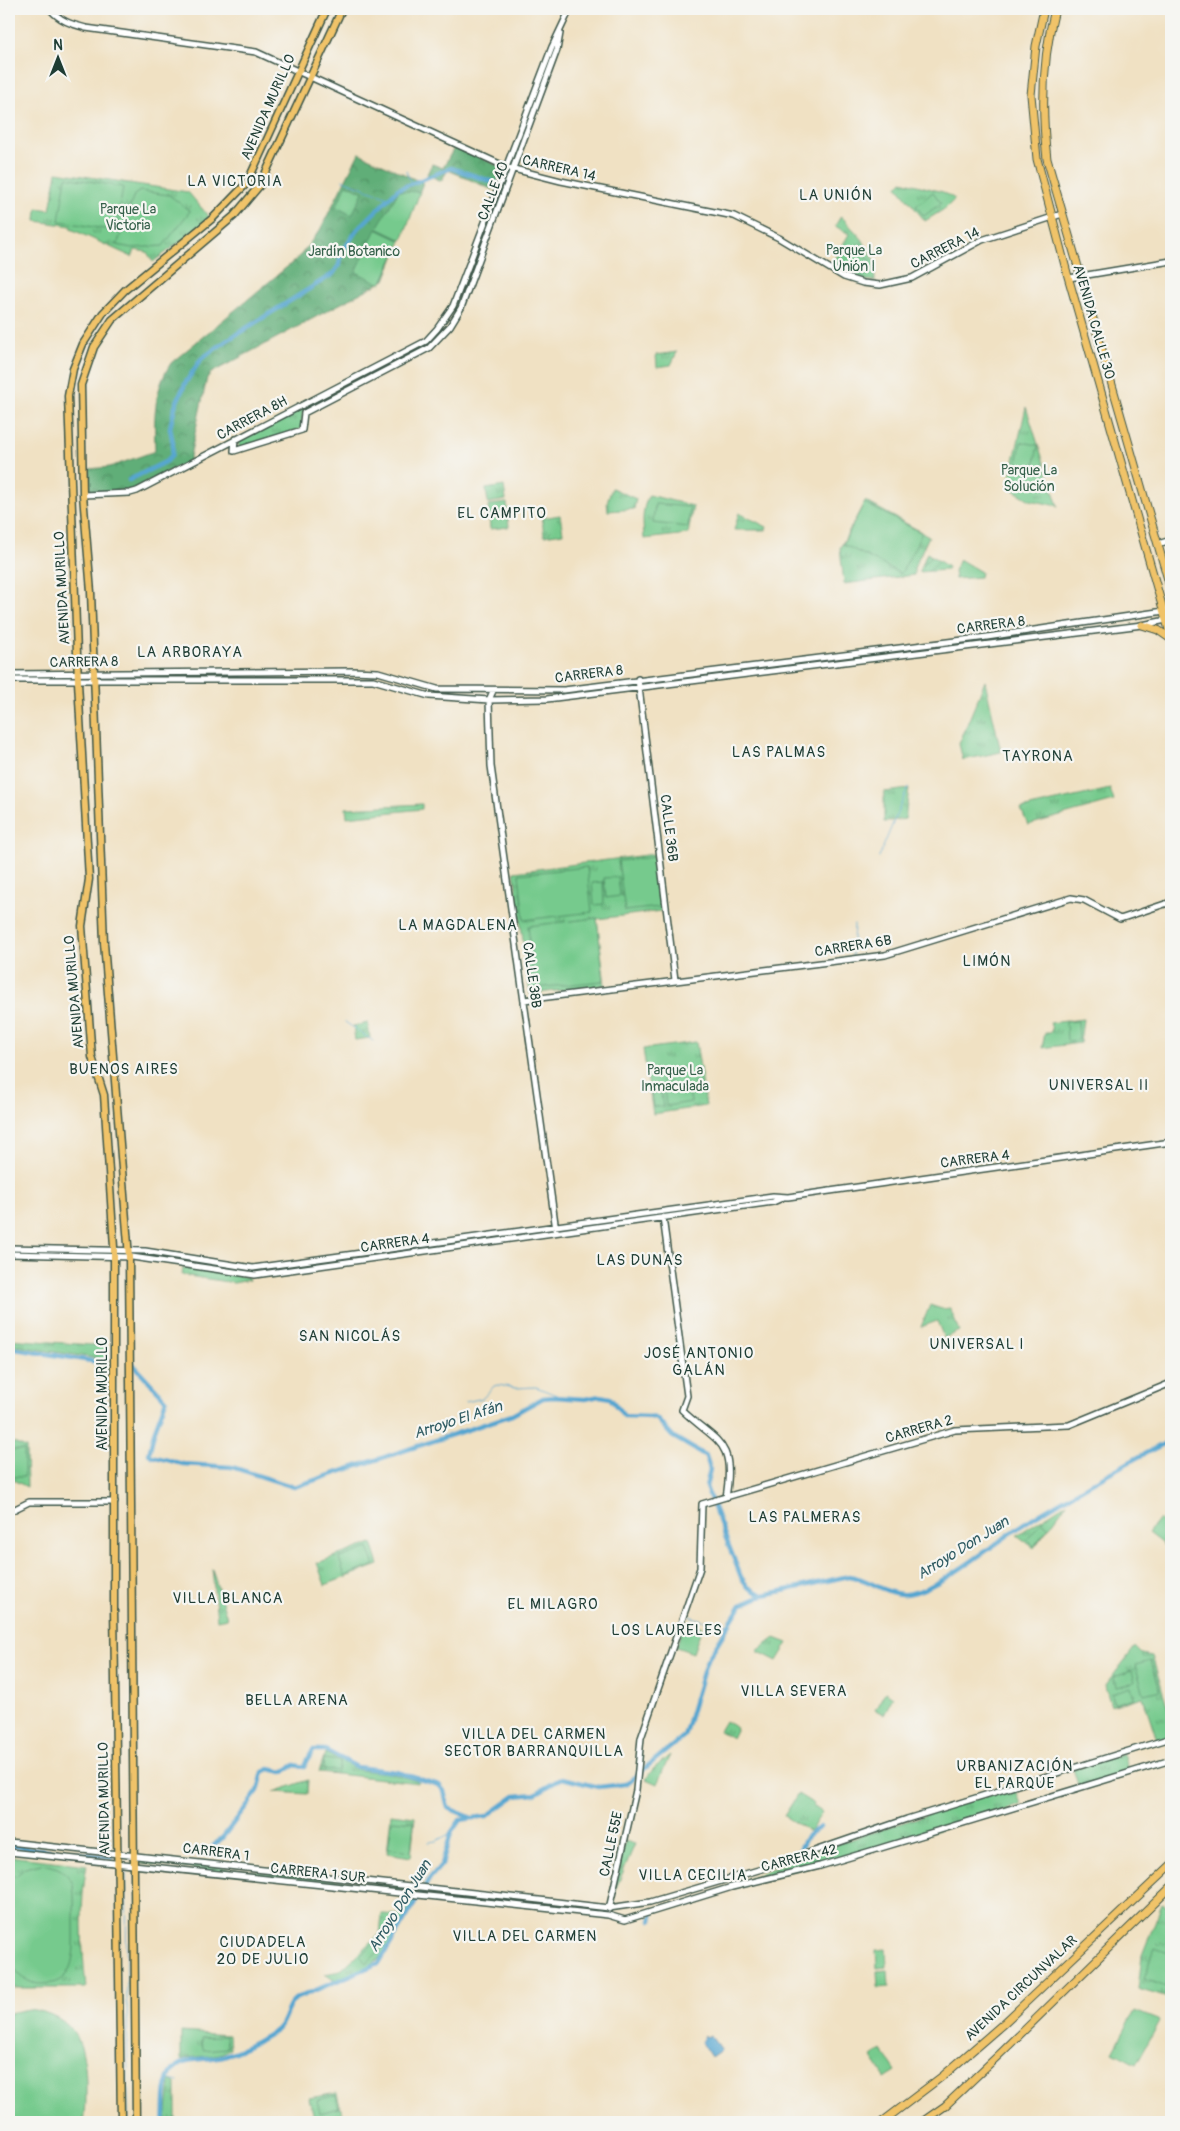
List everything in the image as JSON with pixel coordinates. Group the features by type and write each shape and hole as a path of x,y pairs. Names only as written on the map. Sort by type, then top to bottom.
{"highway":[{"name":"AVENIDA CALLE 30","path":"1042,9 1033,70 1031,112 1037,159 1069,278 1168,611 1171,638"},
{"name":"AVENIDA CALLE 30","path":"1055,9 1046,52 1042,104 1047,159 1171,590"},
{"path":"1142,625 1158,630 1171,638"},
{"name":"AVENIDA CIRCUNVALAR","path":"882,2122 944,2075 1004,2023 1171,1865"},
{"path":"925,2121 945,2106 1003,2051 1171,1887"}],"main road":[{"name":"AVENIDA MURILLO","path":"121,2122 117,1864 114,1253 104,1095 92,1056 82,926 89,879 78,677 68,396 73,369 88,334 112,303 124,290 213,218 247,183 281,113 297,70 327,9"},
{"name":"AVENIDA MURILLO","path":"136,2122 129,1253 104,942 91,592 83,495 81,384 94,347 104,331 122,311 234,216 251,198 272,163 342,9"}],"street":[{"name":"CARRERA 14","path":"50,9 56,17 86,28 256,52 506,167 560,182 734,216 779,238 844,277 880,285 921,275 982,240 1062,214"},
{"name":"CALLE 40","path":"426,341 453,306 552,48 570,9"},
{"name":"CALLE 40","path":"429,348 450,326 461,308 557,50 560,33"},
{"path":"1069,278 1171,261"},
{"name":"CARRERA 8H","path":"83,495 130,494 137,491 426,341"},
{"name":"CARRERA 8H","path":"235,439 234,452 302,430 304,413 429,348"},
{"path":"1158,544 1171,540"},
{"name":"CARRERA 8","path":"9,680 94,676 372,671 428,688 493,691 564,690 638,679 987,637 1168,611"},
{"name":"CARRERA 8","path":"94,676 373,680 429,696 489,700 547,699 1142,625 1169,620"},
{"name":"CARRERA 8","path":"9,674 78,677"},
{"name":"CALLE 36B","path":"638,679 675,980"},
{"name":"CALLE 38B","path":"493,691 489,700 490,766 556,1229"},
{"name":"CARRERA 6B","path":"524,1000 886,955 1071,898 1084,900 1120,919 1171,902"},
{"name":"CARRERA 4","path":"9,1254 129,1253 255,1275 773,1196 782,1197 1171,1142"},
{"name":"CARRERA 4","path":"556,1229 773,1202 782,1197"},
{"path":"663,1217 687,1396 682,1410 711,1433 724,1448 728,1470 726,1497"},
{"name":"CARRERA 4","path":"9,1248 114,1253"},
{"name":"CARRERA 2","path":"702,1504 955,1430 1069,1425 1171,1383"},
{"path":"9,1512 29,1502 115,1502"},
{"name":"CALLE 55E","path":"608,1915 637,1779 637,1766 644,1729 700,1568 702,1504"},
{"path":"1171,1740 1171,1750"},
{"name":"CARRERA 42","path":"429,1888 609,1908 650,1902 711,1885 907,1819 1171,1740"},
{"name":"CARRERA 42","path":"426,1896 608,1915 625,1920 639,1918 732,1887 820,1866 1171,1760"},
{"name":"CARRERA 1","path":"9,1842 133,1854 429,1888"},
{"name":"CARRERA 1 SUR","path":"9,1852 426,1896"}],"green space":[{"path":"455,146 503,168 493,190 448,170 441,181 427,174 432,164 443,168"},
{"name":"Jardín Botanico","path":"359,153 423,183 385,280 211,373 207,378 189,461 131,490 90,493 89,469 110,467 155,451 155,416 158,395 171,363 299,257 320,230"},
{"name":"Parque La Victoria","path":"57,172 188,192 211,219 153,262 147,252 135,250 132,257 71,229 71,226 36,221 37,208 50,210"},
{"path":"66,177 123,187 116,231 59,221"},
{"path":"902,181 943,192 955,199 946,208 925,221 897,186"},
{"path":"347,184 363,192 352,215 336,207"},
{"path":"140,191 169,195 190,211 163,246 132,248 117,245 134,195"},
{"path":"399,191 420,192 402,240 377,228"},
{"path":"933,192 941,203 924,216 916,206"},
{"name":"Parque La Unión I","path":"841,216 862,239 874,260 875,281 863,280 831,266 849,234 835,226"},
{"path":"376,229 401,241 381,284 356,272"},
{"path":"845,248 871,260 864,277 837,265"},
{"path":"677,352 671,365 657,367 656,355"},
{"path":"345,384 347,387 303,411 301,429 239,448 239,441"},
{"name":"Parque La Solución","path":"1026,407 1058,506 1030,500 1008,487"},
{"path":"1021,442 1038,445 1033,473 1016,470"},
{"path":"504,486 506,500 488,503 486,489"},
{"path":"612,488 636,499 634,509 608,511 607,502"},
{"path":"649,495 693,506 688,534 644,539 644,511"},
{"path":"865,501 929,536 914,568 914,575 844,584 840,548"},
{"path":"507,503 509,527 490,529 488,505"},
{"path":"864,503 922,533 901,574 843,544"},
{"path":"655,504 690,507 688,527 653,523"},
{"path":"739,513 767,527 766,530 734,530"},
{"path":"560,515 563,533 544,536 542,518"},
{"path":"927,553 948,567 947,570 919,572"},
{"path":"959,559 981,572 980,577 955,579 954,571"},
{"path":"985,681 1001,752 963,760 959,744"},
{"path":"909,789 905,819 884,822 884,792"},
{"path":"1110,789 1114,801 1028,825 1021,809"},
{"path":"422,804 422,809 347,817 346,808"},
{"path":"654,854 662,911 597,919 605,985 530,994 514,872"},
{"path":"653,857 660,907 625,911 618,861"},
{"path":"587,867 592,912 524,920 519,874"},
{"path":"618,877 620,896 606,898 604,878"},
{"path":"603,882 604,904 594,905 592,883"},
{"path":"597,918 604,981 535,988 528,926"},
{"path":"1083,1019 1080,1043 1042,1048 1045,1033 1050,1033 1052,1029 1050,1023"},
{"path":"1078,1021 1079,1040 1067,1041 1066,1022"},
{"path":"368,1023 370,1038 355,1040 353,1026"},
{"name":"Parque La Inmaculada","path":"696,1042 706,1106 653,1114 643,1049"},
{"path":"688,1086 691,1102 666,1106 664,1089"},
{"path":"660,1089 663,1106 653,1107 651,1091"},
{"path":"183,1267 248,1277 249,1280 234,1283 182,1275"},
{"path":"930,1305 942,1309 950,1308 959,1331 944,1338 937,1321 921,1327"},
{"path":"9,1339 107,1346 108,1360 9,1345"},
{"path":"9,1441 26,1448 27,1487 9,1478"},
{"path":"9,1450 24,1450 24,1477 9,1477"},
{"path":"1067,1503 1034,1548 1017,1535"},
{"path":"1159,1519 1171,1529 1171,1538 1165,1546 1148,1533"},
{"path":"1042,1521 1049,1527 1034,1546 1027,1540"},
{"path":"372,1543 379,1565 325,1585 317,1563"},
{"path":"368,1548 375,1565 345,1576 339,1558"},
{"path":"212,1569 227,1618 217,1620"},
{"path":"685,1621 702,1627 693,1653 676,1647"},
{"path":"775,1638 788,1643 777,1661 757,1651"},
{"path":"1135,1647 1142,1654 1152,1656 1171,1718 1171,1736 1157,1740 1143,1697 1111,1706 1105,1686"},
{"path":"1151,1661 1160,1690 1144,1694 1135,1665"},
{"path":"1132,1671 1135,1682 1116,1687 1114,1677"},
{"path":"1131,1687 1134,1698 1114,1704 1112,1693"},
{"path":"885,1692 893,1697 884,1714 875,1710"},
{"path":"725,1721 737,1728 732,1738 719,1731"},
{"path":"325,1753 359,1770 389,1773 418,1781 418,1783 319,1772"},
{"path":"1123,1754 1129,1773 1079,1788 1073,1769"},
{"path":"670,1755 657,1784 646,1779 653,1769"},
{"path":"324,1759 340,1761 338,1771 323,1769"},
{"path":"308,1780 307,1794 274,1792"},
{"path":"1015,1786 1021,1805 852,1855 784,1872 749,1878 815,1851"},
{"path":"798,1794 814,1804 813,1806 822,1812 810,1832 784,1816"},
{"path":"391,1814 415,1817 411,1857 387,1853"},
{"path":"392,1820 414,1822 411,1851 388,1848"},
{"path":"625,1841 635,1844 613,1895"},
{"path":"9,1856 87,1865 82,1911 82,1942 86,1988 9,1988"},
{"path":"136,1858 419,1889 417,1893 136,1863"},
{"path":"41,1864 56,1867 64,1872 73,1884 74,1899 74,1952 72,1962 69,1970 63,1977 56,1982 45,1984 32,1982 21,1976 15,1969 10,1969 9,1876 16,1876 25,1868"},
{"path":"407,1897 415,1898 396,1936 383,1954 363,1969 335,1981 325,1974 340,1971 380,1934 382,1914 406,1915"},
{"path":"1162,1904 1171,1908 1171,1999 1138,1989 1142,1955"},
{"path":"374,1943 380,1950 367,1963 360,1956"},
{"path":"1155,1948 1171,1954 1171,1971 1166,1987 1144,1979"},
{"path":"886,1949 887,1967 877,1968 876,1950"},
{"path":"888,1970 889,1987 878,1988 877,1971"},
{"path":"29,2009 58,2018 68,2025 80,2045 84,2058 85,2072 86,2100 84,2122 9,2122 9,2013"},
{"path":"1135,2011 1160,2021 1136,2064 1113,2052"},
{"path":"181,2032 229,2035 230,2048 219,2054 181,2060"},
{"path":"226,2036 227,2048 203,2050 202,2038"},
{"path":"882,2050 896,2071 885,2078 872,2057"},
{"path":"170,2080 176,2083 176,2122 166,2122"},
{"path":"337,2093 344,2122 315,2122 309,2098"},
{"path":"336,2095 339,2108 320,2113 317,2100"}],"water":[{"path":"705,2035 707,2037 710,2035 721,2050 711,2057 701,2042"}],"waterway":[{"path":"129,480 167,461 172,455 173,443 170,428 175,406 186,382 201,359 229,339 333,274 339,265 342,252 357,230 398,189 451,168 496,183"},
{"path":"406,171 411,183"},
{"path":"343,180 388,197"},
{"path":"1045,633 1066,631"},
{"path":"879,857 908,787"},
{"path":"852,958 854,925"},
{"path":"345,1022 373,1041"},
{"path":"9,1348 104,1363"},
{"name":"Arroyo El Afán","path":"133,1364 166,1400 154,1432 149,1454 183,1464 232,1467 294,1487 512,1415 543,1398 585,1399 600,1396 610,1398 624,1416 657,1419 672,1436 706,1456 710,1469 706,1487 741,1577 748,1587 762,1595"},
{"path":"466,1402 483,1398 494,1386 498,1385 515,1388 536,1387 564,1398"},
{"name":"Arroyo Don Juan","path":"164,2122 166,2085 172,2071 178,2066 191,2060 223,2056 255,2043 277,2030 295,1999 379,1963 430,1878 442,1864 451,1833 460,1820 487,1816 515,1796 535,1794 562,1778 598,1787 626,1784 684,1736 706,1662 741,1605 764,1595 849,1576 899,1594 920,1590 937,1583 955,1572 1039,1514 1171,1440"},
{"path":"686,1615 712,1623 729,1624"},
{"path":"211,1848 223,1837 258,1791 263,1772 269,1769 283,1772 295,1765 304,1767 313,1750 325,1750 357,1767 396,1772 439,1785 444,1791 448,1808 470,1817"},
{"path":"797,1855 807,1836 820,1827"},
{"path":"429,1842 436,1841 451,1833"},
{"path":"9,1846 112,1857"},
{"path":"126,1873 128,2122"},
{"path":"651,1920 653,1912"},
{"path":"168,2079 179,2082"}],"district":[{"name":"LA VICTORIA","path":"235,181"},
{"name":"LA UNIÓN","path":"836,195"},
{"name":"EL CAMPITO","path":"502,513"},
{"name":"LA ARBORAYA","path":"190,652"},
{"name":"LAS PALMAS","path":"779,752"},
{"name":"TAYRONA","path":"1038,756"},
{"name":"LA MAGDALENA","path":"458,925"},
{"name":"LIMÓN","path":"987,961"},
{"name":"BUENOS AIRES","path":"124,1069"},
{"name":"UNIVERSAL II","path":"1099,1085"},
{"name":"LAS DUNAS","path":"640,1260"},
{"name":"SAN NICOLÁS","path":"350,1336"},
{"name":"UNIVERSAL I","path":"977,1344"},
{"name":"JOSÉ ANTONIO GALÁN","path":"699,1362"},
{"name":"LAS PALMERAS","path":"805,1517"},
{"name":"VILLA BLANCA","path":"228,1598"},
{"name":"EL MILAGRO","path":"553,1604"},
{"name":"LOS LAURELES","path":"667,1630"},
{"name":"VILLA SEVERA","path":"794,1691"},
{"name":"BELLA ARENA","path":"297,1700"},
{"name":"VILLA DEL CARMEN SECTOR BARRANQUILLA","path":"534,1742"},
{"name":"URBANIZACIÓN EL PARQUE","path":"1015,1774"},
{"name":"VILLA CECILIA","path":"693,1875"},
{"name":"VILLA DEL CARMEN","path":"525,1936"},
{"name":"CIUDADELA 20 DE JULIO","path":"263,1950"}]}
